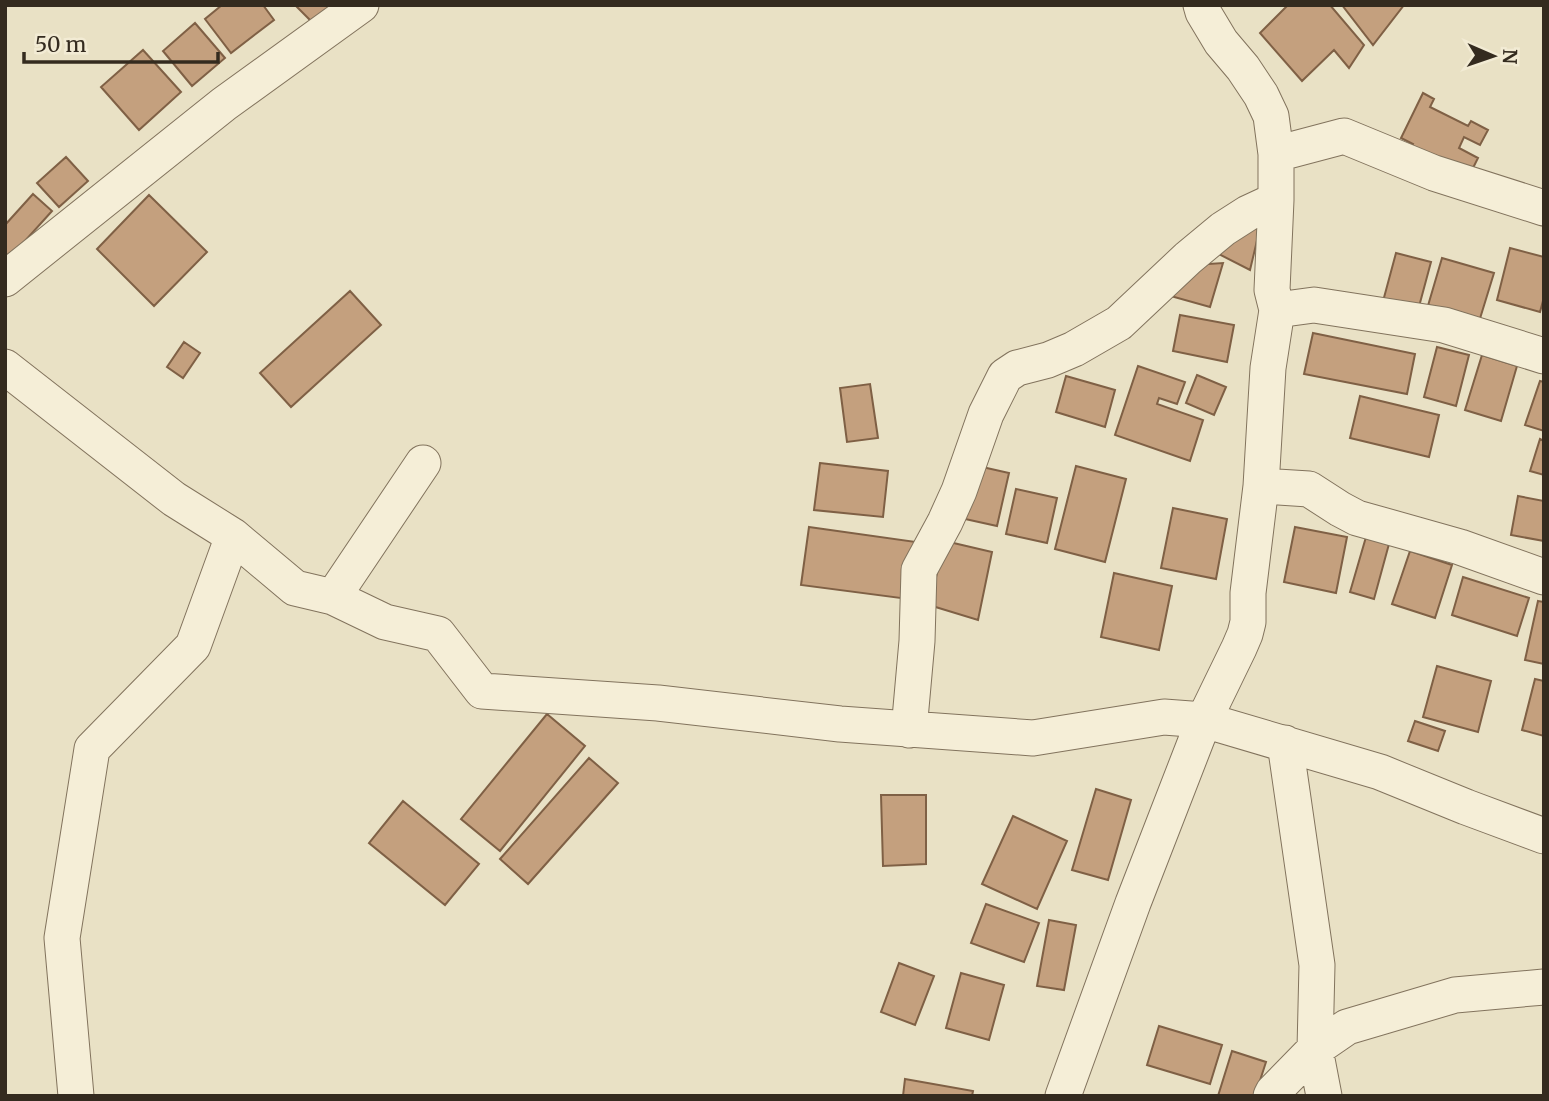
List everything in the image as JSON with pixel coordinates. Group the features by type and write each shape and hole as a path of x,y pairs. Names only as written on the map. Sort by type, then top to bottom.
{"street":[{"path":"5,278 224,104 361,5"},
{"path":"1063,1096 1204,720 1245,634 1248,622 1248,593 1261,486 1268,368 1277,310 1272,290 1276,154 1271,116 1261,95 1221,41 1201,5"},
{"path":"1276,154 1344,136 1434,173 1539,195"},
{"path":"909,730 917,641 919,570 959,491 986,414 1004,376 1017,368 1048,360 1074,349 1119,323 1223,229 1276,200"},
{"path":"1277,310 1314,305 1444,326 1544,356"},
{"path":"5,367 174,499 233,536 295,588 333,597 385,622 438,634 482,691 658,703 909,730 1033,738 1164,716 1204,720 1380,772 1544,836"},
{"path":"333,597 423,463"},
{"path":"1261,486 1309,489 1357,518 1460,547 1544,577"},
{"path":"76,1096 62,938 92,749 192,646 233,536"},
{"path":"1285,743 1318,965 1315,1049 1324,1096"},
{"path":"1271,1096 1315,1049 1347,1027 1455,995 1544,987"}],"building":[{"path":"222,5 263,5 274,20 231,53 205,19"},
{"path":"295,5 337,5 315,25"},
{"path":"1288,5 1330,5 1364,45 1349,68 1334,50 1302,81 1260,33"},
{"path":"1342,5 1404,5 1373,45"},
{"path":"195,23 225,58 192,86 163,51"},
{"path":"143,50 181,92 139,130 101,87"},
{"path":"1423,93 1434,99 1430,107 1468,126 1471,121 1488,130 1480,145 1464,137 1459,148 1478,158 1470,174 1409,153 1413,144 1401,138"},
{"path":"66,157 88,181 59,207 37,183"},
{"path":"33,194 52,211 5,263 5,225"},
{"path":"149,195 207,252 154,306 97,249"},
{"path":"1239,228 1260,228 1250,270 1209,249"},
{"path":"1510,248 1544,257 1544,297 1540,312 1497,300"},
{"path":"1396,253 1431,262 1417,314 1382,305"},
{"path":"1442,258 1494,273 1478,325 1427,309"},
{"path":"1223,263 1210,307 1167,295 1193,265"},
{"path":"350,291 381,325 291,407 260,373"},
{"path":"1180,315 1234,325 1227,362 1173,351"},
{"path":"1313,333 1415,354 1407,394 1304,374"},
{"path":"184,342 200,353 183,378 167,367"},
{"path":"1437,347 1469,355 1456,406 1424,397"},
{"path":"1482,355 1517,366 1501,421 1465,410"},
{"path":"1138,366 1185,382 1177,404 1159,398 1157,404 1203,420 1190,461 1115,435"},
{"path":"1197,375 1226,387 1214,415 1186,403"},
{"path":"1066,376 1115,390 1105,427 1056,412"},
{"path":"1540,381 1544,382 1544,431 1525,425"},
{"path":"870,384 878,438 847,442 840,388"},
{"path":"1360,396 1439,415 1429,457 1350,438"},
{"path":"1540,439 1544,441 1544,475 1530,471"},
{"path":"820,463 888,471 883,517 814,510"},
{"path":"969,464 1009,473 997,526 956,517"},
{"path":"1076,466 1126,479 1105,562 1055,549"},
{"path":"1016,489 1057,498 1047,543 1006,534"},
{"path":"1518,496 1544,501 1544,541 1511,535"},
{"path":"1173,508 1227,519 1216,579 1161,568"},
{"path":"809,527 916,542 908,599 801,585"},
{"path":"1295,527 1347,537 1336,593 1284,582"},
{"path":"1366,537 1389,544 1374,599 1350,592"},
{"path":"945,541 992,552 978,620 929,605"},
{"path":"1410,551 1452,565 1435,618 1392,604"},
{"path":"1114,573 1172,586 1159,650 1101,637"},
{"path":"1463,577 1529,598 1517,636 1452,615"},
{"path":"1538,601 1544,602 1544,664 1525,660"},
{"path":"1437,666 1491,681 1478,732 1423,717"},
{"path":"1535,679 1544,681 1544,736 1522,730"},
{"path":"547,714 585,746 500,851 461,819"},
{"path":"1415,721 1445,731 1438,751 1408,741"},
{"path":"589,758 618,783 528,884 500,859"},
{"path":"1096,789 1131,800 1108,880 1072,870"},
{"path":"881,795 926,795 926,864 883,866"},
{"path":"403,801 479,864 445,905 369,843"},
{"path":"1013,816 1067,841 1037,909 982,884"},
{"path":"986,904 1039,923 1024,962 971,943"},
{"path":"1049,920 1076,925 1064,990 1037,986"},
{"path":"899,963 934,976 915,1025 881,1012"},
{"path":"961,973 1004,985 989,1040 946,1028"},
{"path":"1159,1026 1222,1045 1210,1084 1147,1065"},
{"path":"1232,1051 1266,1062 1255,1096 1218,1096"},
{"path":"905,1079 973,1091 972,1096 903,1096"}]}
